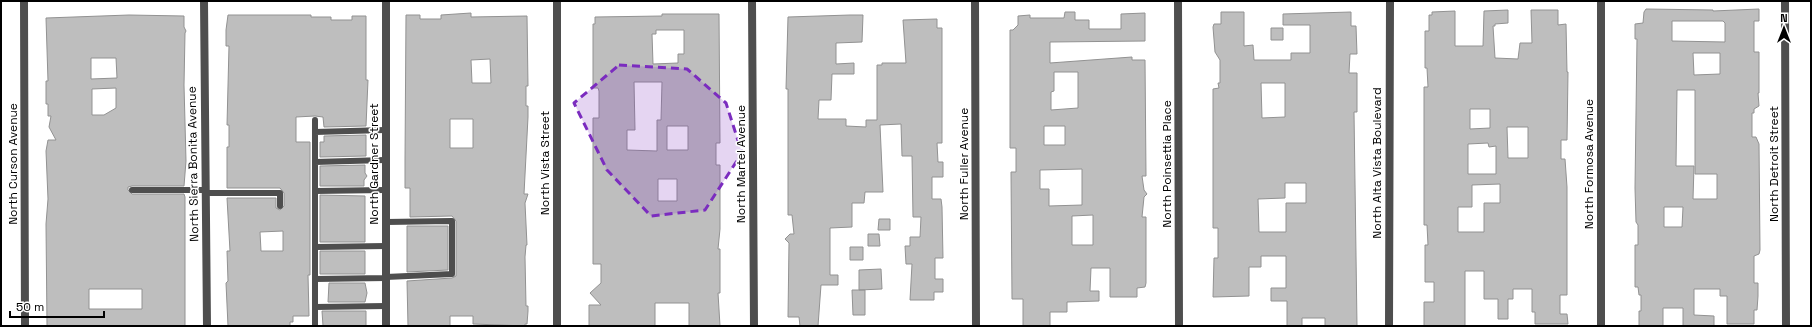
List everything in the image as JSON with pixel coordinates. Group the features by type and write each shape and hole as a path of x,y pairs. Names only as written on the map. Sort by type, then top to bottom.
{"street":[{"name":"North Curson Avenue","path":"24,1 25,326"},
{"name":"North Sierra Bonita Avenue","path":"204,1 207,326"},
{"name":"North Gardner Street","path":"386,1 386,326"},
{"name":"North Vista Street","path":"557,1 557,326"},
{"name":"North Martel Avenue","path":"752,1 754,326"},
{"name":"North Fuller Avenue","path":"975,1 976,326"},
{"name":"North Poinsettia Place","path":"1178,1 1179,326"},
{"name":"North Alta Vista Boulevard","path":"1389,326 1390,1"},
{"name":"North Formosa Avenue","path":"1601,1 1601,326"},
{"name":"North Detroit Street","path":"1785,1 1786,326"}],"lane":[{"path":"315,120 315,326"},
{"path":"315,132 385,130"},
{"path":"315,162 385,160"},
{"path":"132,190 280,193 280,206"},
{"path":"315,191 385,190"},
{"path":"315,279 452,274 452,221 386,222"},
{"path":"315,247 386,246"},
{"path":"315,307 386,306"}],"highlighted area":[{"path":"619,65 687,69 726,103 742,153 705,210 651,216 607,170 574,103"}],"building":[{"path":"1646,9 1713,11 1759,9 1759,21 1754,21 1754,52 1759,52 1759,106 1754,109 1754,113 1752,113 1752,137 1756,137 1759,144 1760,250 1759,254 1754,256 1754,283 1758,283 1758,296 1757,310 1754,310 1754,324 1727,324 1727,296 1720,296 1720,289 1694,289 1694,315 1714,316 1714,326 1683,326 1683,308 1663,308 1663,326 1639,326 1641,295 1639,295 1638,287 1635,287 1635,245 1638,245 1638,225 1636,222 1635,188 1637,39 1635,39 1635,24 1643,23 1644,12","holes":["1672,21 1723,21 1725,23 1725,42 1672,41","1693,53 1720,53 1720,74 1694,75","1677,90 1695,90 1695,174 1717,174 1717,199 1693,199 1694,166 1676,166","1664,207 1683,207 1682,227 1664,227"]},
{"path":"1508,10 1508,23 1495,24 1495,26 1493,26 1495,58 1518,59 1520,43 1532,43 1531,10 1558,10 1558,25 1566,24 1568,72 1567,140 1561,140 1561,159 1565,159 1567,187 1567,295 1560,295 1560,314 1567,314 1568,324 1535,324 1535,312 1532,312 1532,289 1513,289 1513,299 1508,299 1508,319 1498,319 1498,299 1484,299 1484,271 1465,271 1465,326 1424,326 1424,302 1434,302 1434,282 1425,282 1425,245 1428,245 1427,225 1424,225 1424,87 1428,87 1427,68 1425,68 1425,31 1429,31 1429,15 1432,15 1432,12 1455,11 1455,46 1483,46 1484,11","holes":["1470,109 1490,109 1490,128 1470,129","1507,127 1528,127 1528,158 1508,158","1488,143 1489,147 1496,146 1496,174 1468,174 1468,144","1500,184 1500,203 1484,203 1484,232 1458,232 1458,207 1472,207 1472,185"]},
{"path":"1065,12 1075,12 1075,20 1089,20 1089,29 1121,29 1121,14 1145,13 1145,41 1050,42 1050,63 1132,57 1132,60 1145,60 1146,176 1142,176 1144,190 1147,194 1144,197 1142,217 1146,217 1146,283 1145,287 1137,288 1137,297 1110,297 1110,268 1091,268 1090,291 1099,291 1099,301 1067,302 1067,312 1050,312 1050,326 1023,326 1023,299 1012,299 1011,172 1016,172 1016,148 1010,148 1010,30 1013,30 1018,25 1018,16 1030,15 1030,18 1064,18","holes":["1054,72 1078,72 1078,108 1051,110 1051,92 1054,91","1044,126 1065,126 1065,145 1044,145","1082,169 1082,205 1049,206 1049,189 1040,189 1040,170","1093,215 1093,245 1072,245 1072,216"]},
{"path":"1221,12 1244,12 1244,46 1253,45 1254,60 1291,60 1291,53 1310,53 1310,25 1283,25 1283,14 1351,12 1351,26 1356,26 1357,54 1350,54 1349,73 1357,73 1357,112 1354,112 1357,326 1325,326 1325,318 1302,318 1302,326 1287,326 1287,301 1271,301 1271,288 1286,288 1286,256 1261,256 1261,267 1249,267 1249,296 1213,297 1214,258 1218,258 1218,228 1213,228 1213,89 1219,88 1220,60 1215,52 1213,27 1214,24 1221,24","holes":["1261,83 1285,83 1285,117 1262,118","1285,183 1306,183 1306,203 1286,203 1286,232 1259,232 1258,199 1285,198"]},
{"path":"471,13 471,17 527,16 528,86 526,86 526,106 528,106 528,117 524,194 528,194 525,203 527,245 525,257 526,306 528,306 528,311 527,324 525,324 525,326 473,324 473,316 450,316 450,326 408,326 407,281 452,278 456,276 456,221 452,216 410,217 410,188 405,188 406,15 420,15 420,19 441,19 441,15","holes":["490,59 491,83 472,83 471,60","450,119 473,119 473,148 450,148"]},
{"path":"662,14 719,14 720,143 716,143 716,165 720,165 720,229 718,249 720,249 720,293 718,293 720,326 689,326 689,303 655,303 655,326 589,326 589,305 601,305 590,293 601,283 601,264 593,264 593,118 599,118 599,91 598,88 593,88 593,24 595,24 595,17 662,16","holes":["656,30 684,30 684,54 678,54 678,63 653,64 652,34 656,34","634,82 662,82 661,120 657,120 657,151 627,150 627,130 635,130","667,126 688,126 688,150 667,150","658,179 677,179 677,201 658,201"]},
{"path":"129,15 184,16 184,27 186,31 184,85 186,161 184,186 132,186 128,187 128,190 132,194 184,194 185,326 47,326 46,224 48,199 46,151 48,140 56,140 49,127 51,116 48,116 48,104 46,104 46,81 48,81 46,18","holes":["91,58 116,58 117,78 91,79","116,88 116,108 104,115 92,115 92,89","89,289 142,289 142,309 89,309"]},
{"path":"228,15 311,15 311,17 331,17 331,20 352,20 352,16 366,16 366,80 368,80 366,126 324,127 323,117 296,117 296,142 310,142 310,275 308,275 309,316 293,316 293,322 290,322 290,326 228,326 226,283 228,281 227,251 230,251 227,198 276,198 276,208 280,210 284,206 284,193 280,188 227,188 227,147 229,147 229,125 227,125 229,46 226,46","holes":["283,231 283,251 261,251 260,232"]},
{"path":"863,15 862,42 836,43 836,64 854,63 854,74 832,74 831,100 819,100 818,119 846,119 846,126 866,127 866,120 877,120 877,65 882,65 882,63 906,63 903,20 937,19 937,28 942,28 942,143 937,143 938,162 943,162 943,177 932,177 932,199 941,199 942,207 943,258 935,258 935,279 943,279 943,292 934,292 934,300 910,300 912,264 906,264 905,246 910,246 910,237 920,237 921,217 913,217 912,156 902,156 901,124 880,125 883,192 865,192 864,203 852,203 852,227 830,228 830,275 838,275 838,285 821,285 818,326 800,326 799,317 788,317 789,243 785,239 790,234 794,234 792,215 788,215 788,89 786,89 788,17"},
{"path":"1271,28 1283,28 1283,40 1271,40"},
{"path":"366,135 366,156 320,157 320,142 324,142 324,136"},
{"path":"365,165 365,173 367,176 364,180 364,186 320,186 320,166"},
{"path":"320,195 365,196 365,242 320,242"},
{"path":"879,219 890,219 890,230 878,230"},
{"path":"407,226 448,226 448,270 407,272"},
{"path":"868,234 879,234 880,246 868,246"},
{"path":"850,247 863,247 863,260 850,260"},
{"path":"320,251 365,251 365,274 320,274"},
{"path":"881,269 882,289 859,290 859,270"},
{"path":"329,283 365,283 367,293 365,302 328,302"},
{"path":"852,290 865,290 865,315 853,315"},
{"path":"322,311 366,311 366,326 323,326"}]}
